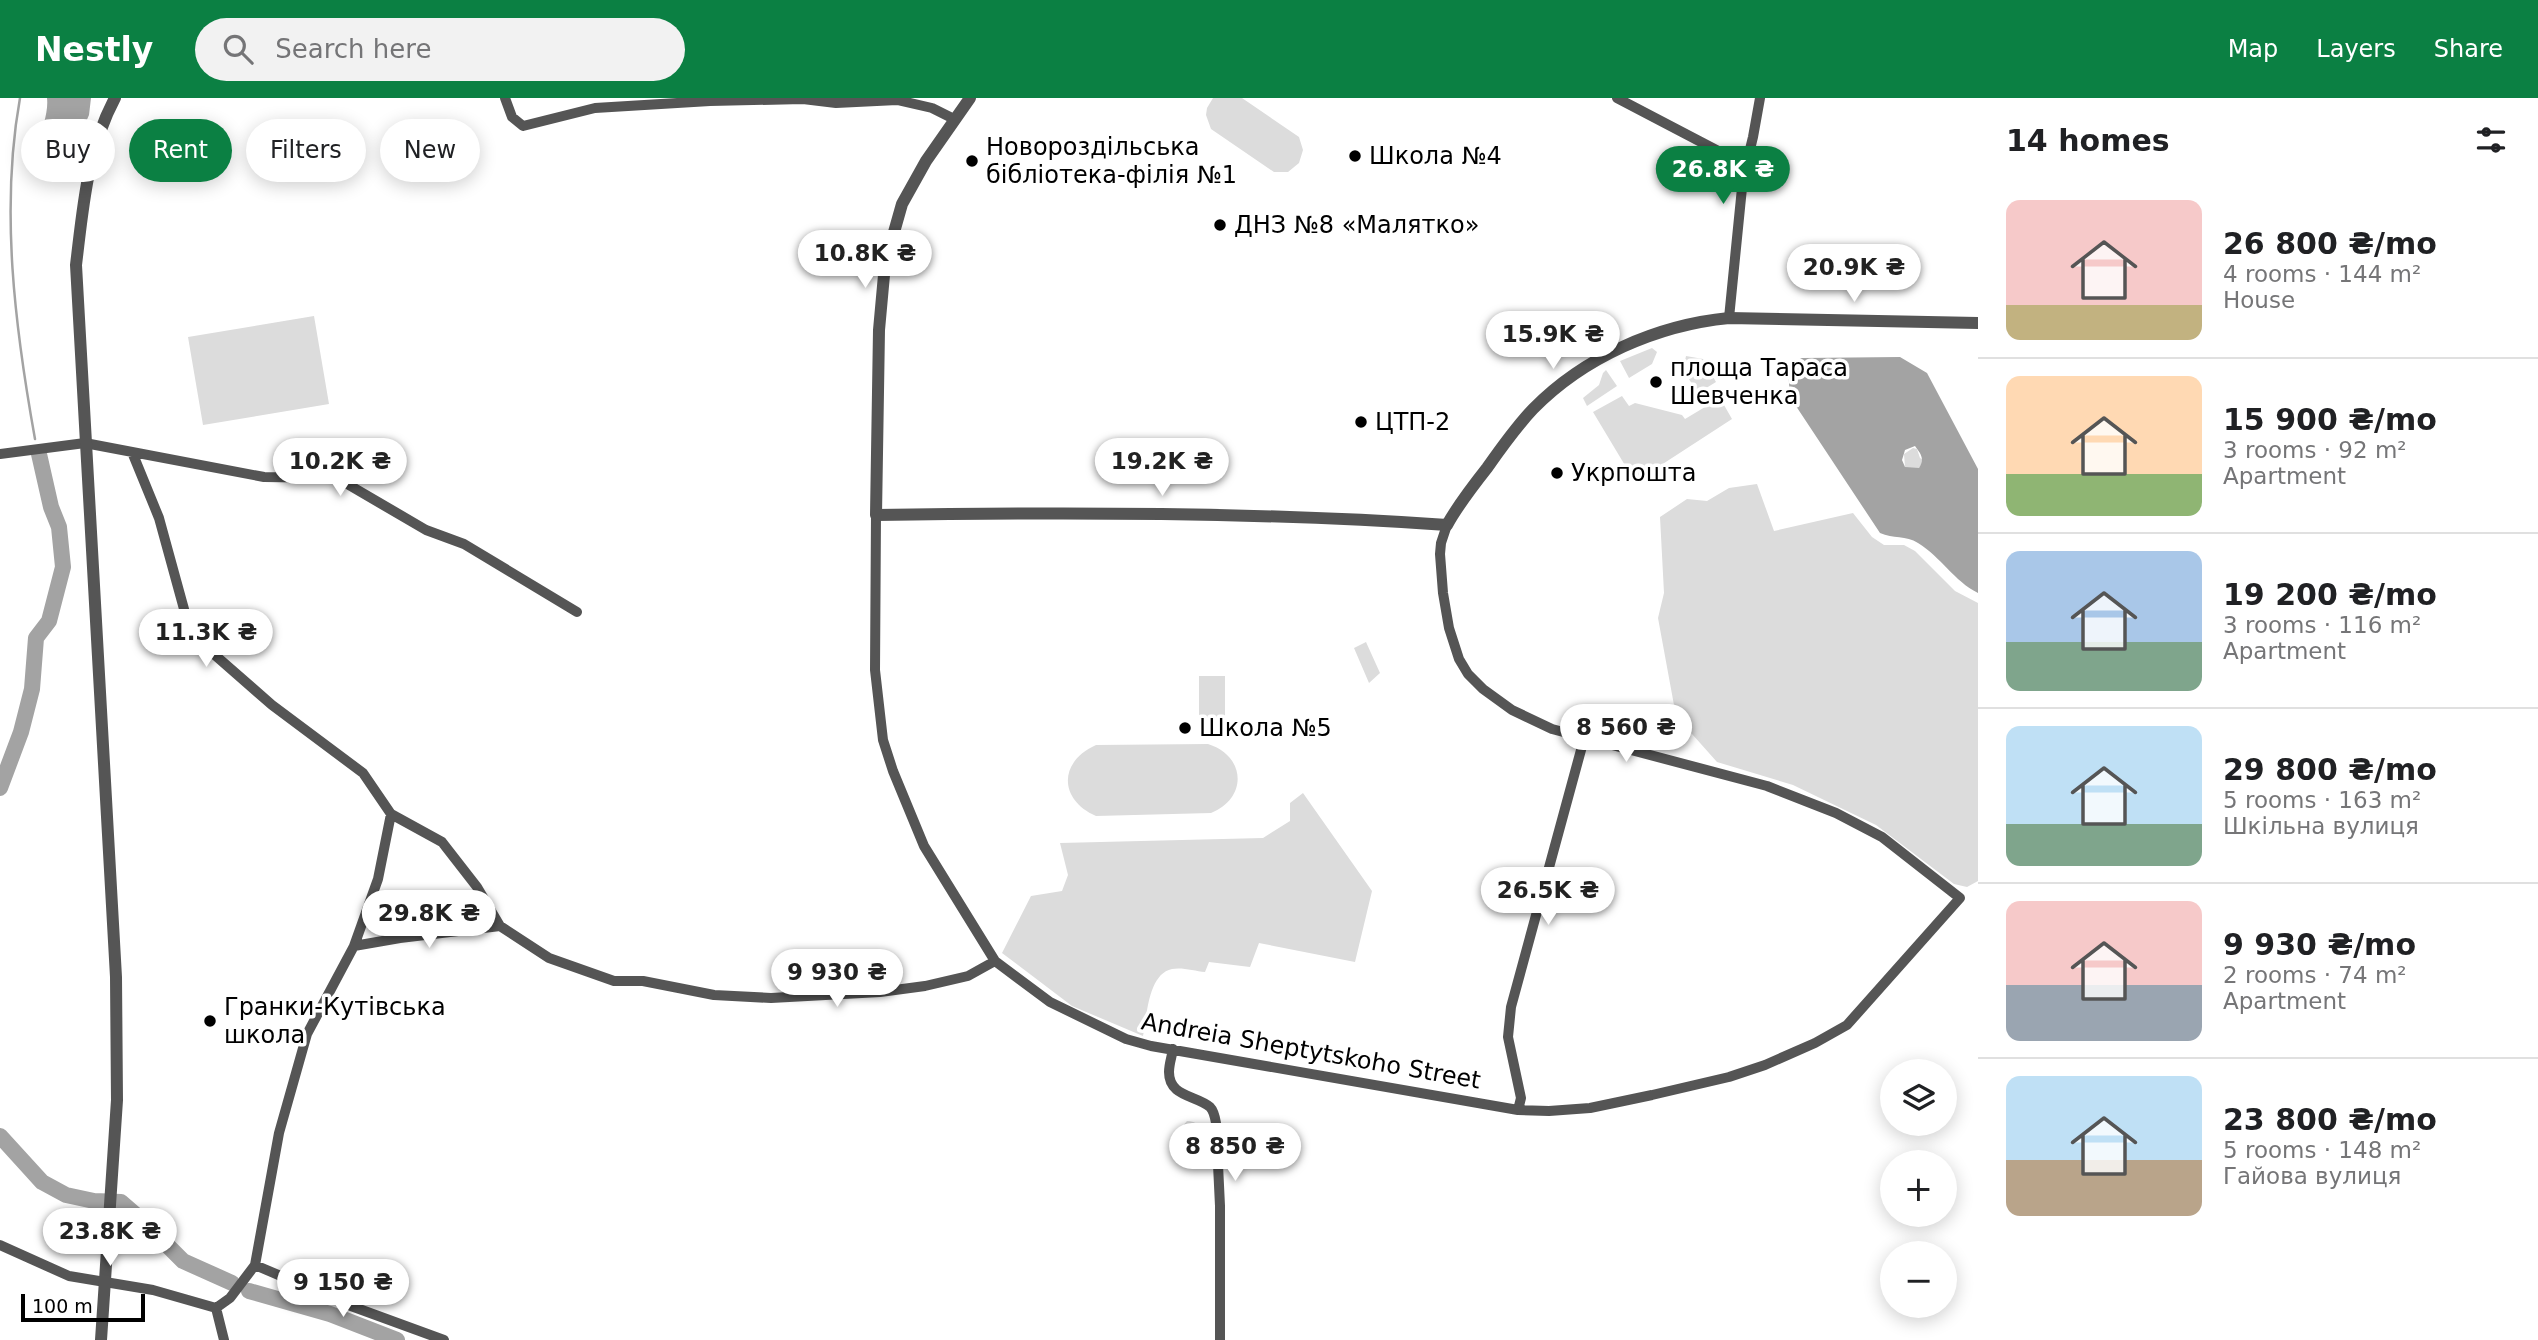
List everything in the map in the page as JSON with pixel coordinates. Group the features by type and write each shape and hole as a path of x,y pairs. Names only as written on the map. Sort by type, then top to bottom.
{"street":[{"path":"101,1340 117,1100 116,976 76,265 86,180 104,119 115,98"},
{"path":"505,98 512,117 523,126 594,103 803,99 836,103 907,101 932,108 954,119"},
{"path":"970,98 926,161 902,204 885,264 879,330 877,515 1236,516 1337,518 1447,525"},
{"path":"1617,98 1745,165"},
{"path":"1729,318 1737,220 1745,165 1760,98"},
{"path":"1518,1110 1521,1098 1508,1037 1511,1007 1584,738 1532,722 1483,689 1468,674 1452,640 1443,593 1441,543 1447,525 1460,503 1534,409 1566,381 1599,359 1639,341 1679,326 1729,318 1978,323"},
{"path":"0,454 85,443 264,477 337,478 426,530 464,544 577,612"},
{"path":"132,452 159,518 187,620 200,642 272,705 363,773 391,814 442,842 477,887 500,926 549,958 614,981 643,981 714,995 771,998 880,992 925,986 968,976 996,961"},
{"name":"Andreia Sheptytskoho Street","path":"877,515 875,670 883,740 892,771 924,846 996,961 1049,1002 1126,1039 1152,1046 1518,1110 1590,1108 1729,1077 1815,1043 1847,1025 1959,898 1882,837 1802,799 1767,786 1584,738"},
{"path":"216,1308 230,1298 255,1265 279,1133 307,1034 354,946 378,879 391,814"},
{"path":"354,946 400,937 500,926"},
{"path":"1173,1049 1169,1072 1174,1087 1207,1105 1212,1110 1216,1123 1220,1206 1220,1340"},
{"path":"0,1245 69,1276 153,1290 216,1308"},
{"path":"255,1265 351,1306 444,1340"},
{"path":"216,1308 224,1340"}],"shaded area":[{"path":"47,98 91,98 87,119 45,119"},
{"path":"1213,98 1242,98 1299,137 1303,150 1299,163 1288,172 1274,172 1211,129 1206,115"},
{"path":"314,316 329,404 203,425 188,337"},
{"path":"1652,348 1657,352 1652,364 1629,378 1620,361"},
{"path":"1686,356 1703,359 1716,382 1698,393 1683,370"},
{"path":"1900,357 1927,373 1978,469 1978,593 1918,543 1880,533 1790,397 1788,369 1802,358","holes":["1915,446 1922,459 1921,465 1919,468 1905,467 1902,460 1905,450"]},
{"path":"1606,370 1617,386 1587,406 1583,398 1599,385"},
{"path":"1622,396 1629,406 1635,403 1682,415 1685,419 1720,398 1732,419 1635,482 1593,412"},
{"path":"1913,448 1917,449 1920,458 1925,461 1924,465 1912,472 1905,467 1904,454"},
{"path":"1757,484 1774,531 1853,513 1872,537 1884,545 1904,545 1915,551 1955,591 1978,603 1978,881 1967,887 1954,884 1876,825 1793,785 1717,762 1676,716 1658,618 1664,593 1660,517 1687,499 1707,501 1729,488"},
{"path":"1366,642 1380,673 1369,683 1354,648"},
{"path":"1199,676 1225,676 1225,730 1199,730"},
{"path":"1208,744 1230,758 1238,777 1231,798 1211,813 1096,816 1075,801 1070,791 1068,781 1075,761 1096,745"},
{"path":"1303,793 1372,891 1355,962 1259,943 1250,967 1209,962 1205,972 1172,969 1164,972 1153,987 1143,1036 1072,1006 1002,953 1031,896 1062,891 1068,875 1060,843 1263,838 1290,821 1290,803"},
{"path":"1187,1121 1194,1122 1203,1129 1210,1146 1210,1159 1201,1167 1192,1167 1184,1154 1181,1128"}],"waterway":[{"path":"20,98 11,182 12,268 21,354 35,439"},
{"path":"0,788 21,732 32,689 36,638 49,621 63,567 59,527 51,507 39,454"},
{"path":"0,1136 42,1182 66,1195 94,1201 121,1202 183,1261 232,1283"},
{"path":"249,1291 330,1314 397,1340"}],"place":[{"name":"Школа №4","path":"1355,156"},
{"name":"Новороздільська бібліотека-філія №1","path":"972,161"},
{"name":"ДНЗ №8 «Малятко»","path":"1220,225"},
{"name":"площа Тараса Шевченка","path":"1656,382"},
{"name":"ЦТП-2","path":"1361,422"},
{"name":"Укрпошта","path":"1557,473"},
{"name":"Школа №5","path":"1185,728"},
{"name":"Гранки-Кутівська школа","path":"210,1021"}]}
